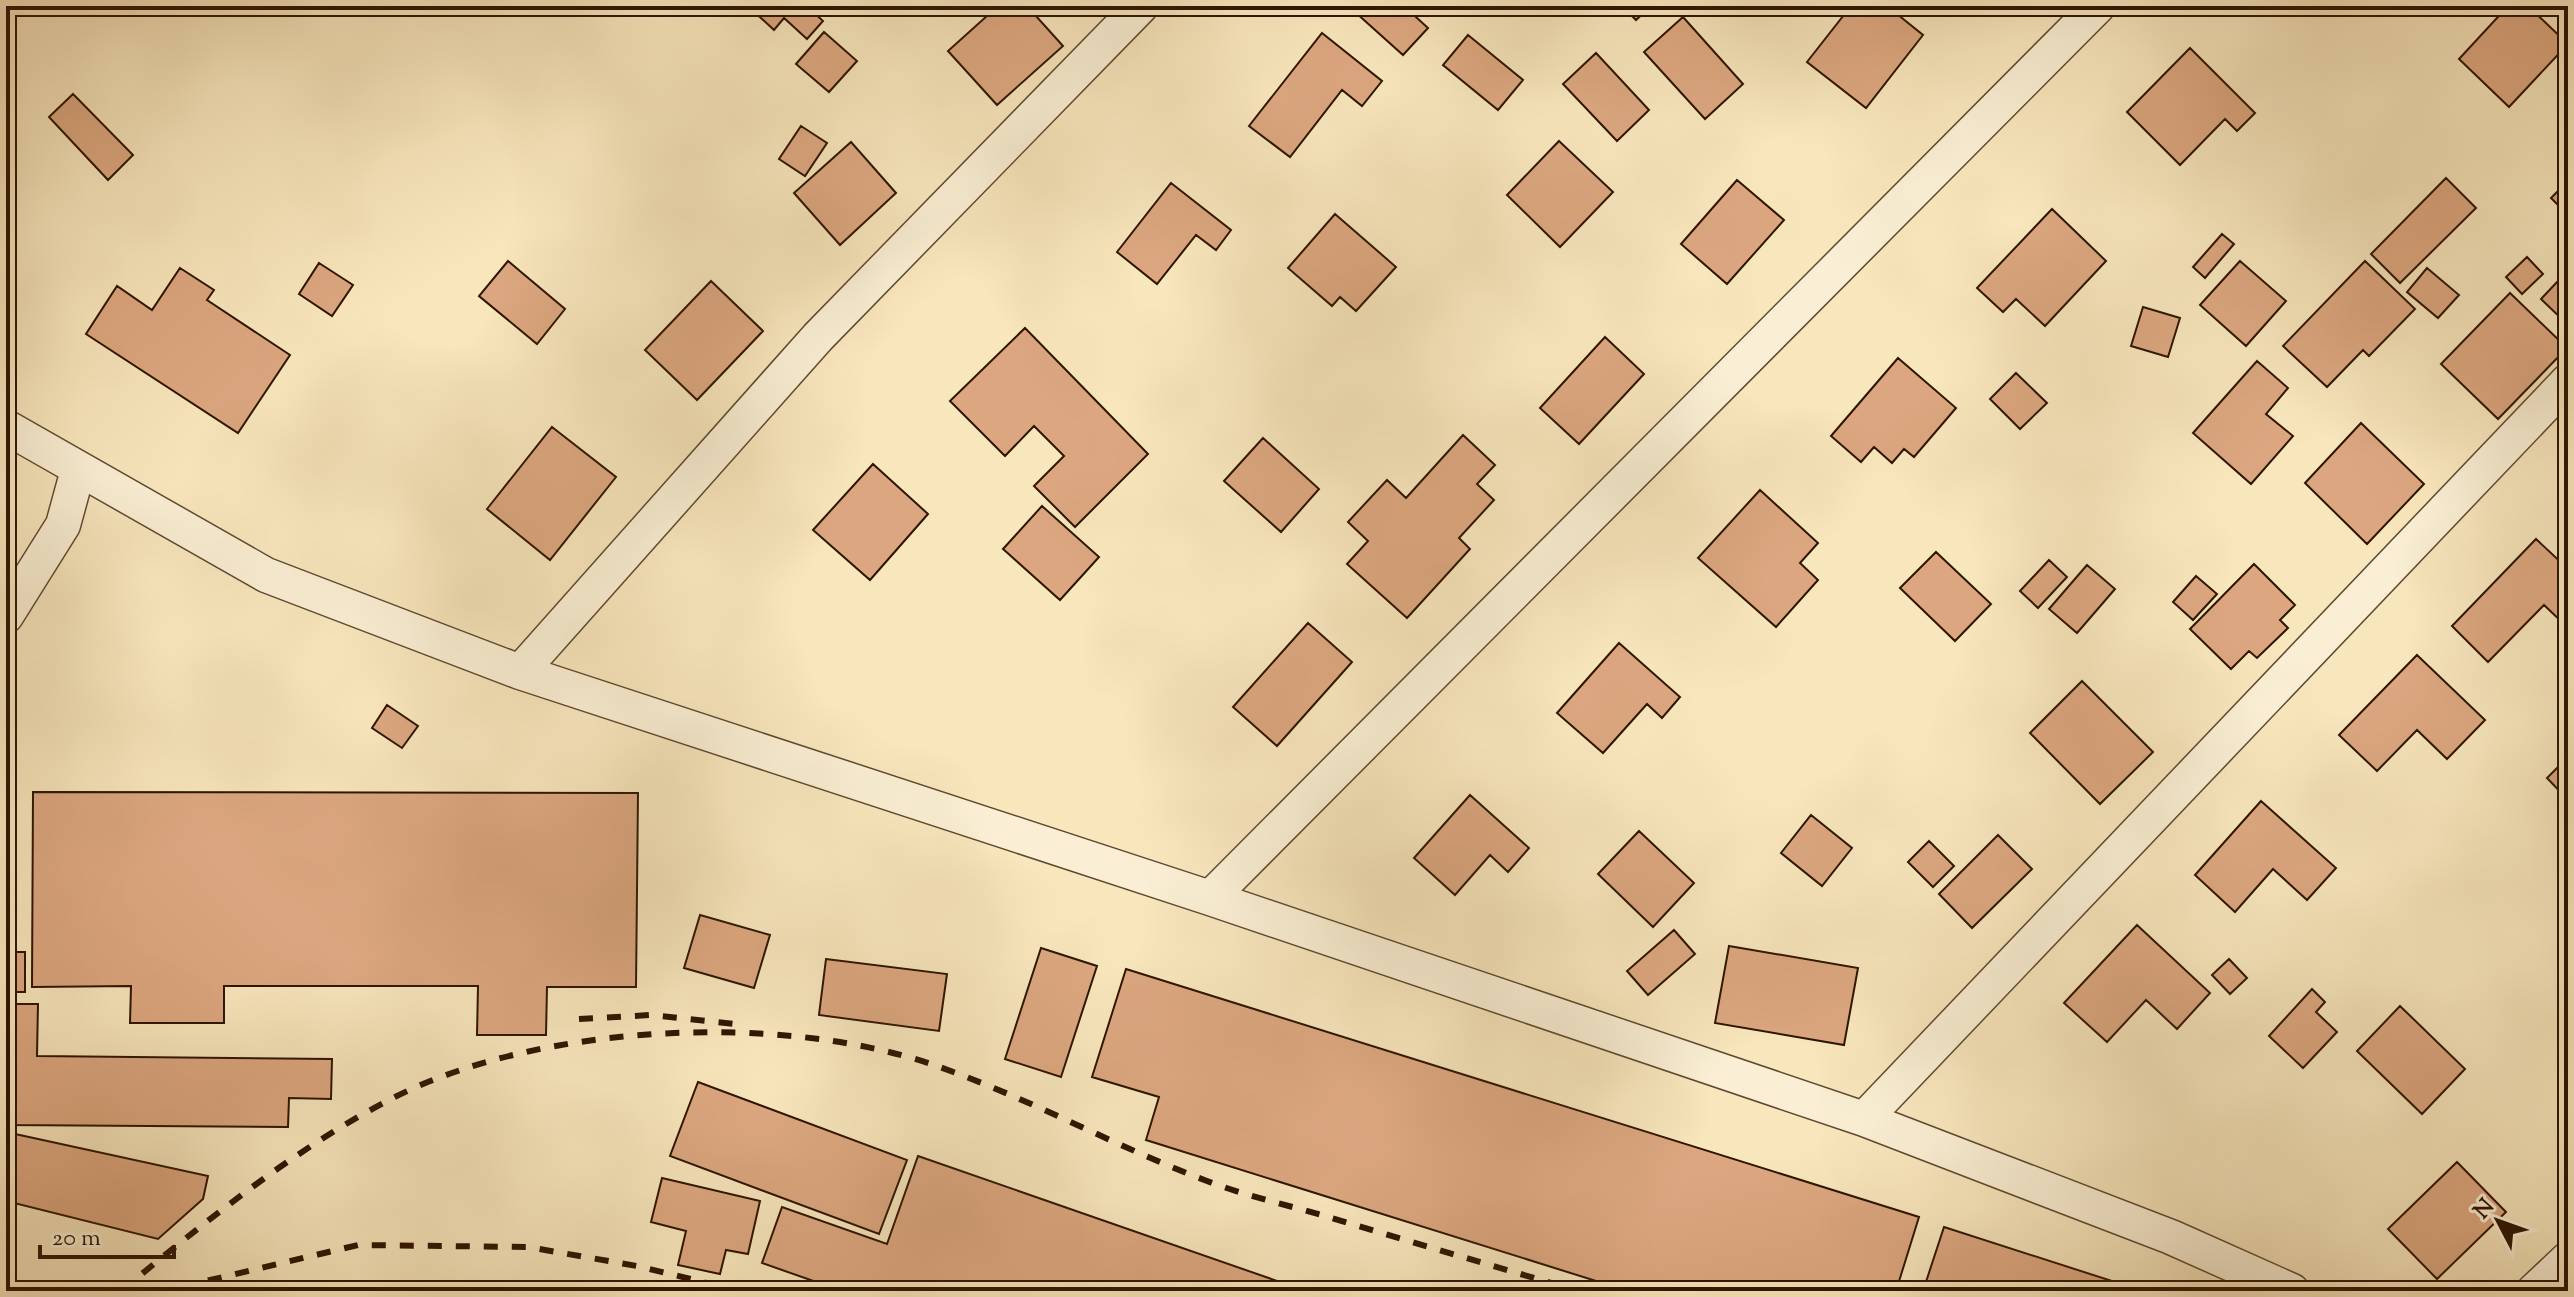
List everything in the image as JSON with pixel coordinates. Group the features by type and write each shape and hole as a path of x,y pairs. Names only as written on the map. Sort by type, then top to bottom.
{"street":[{"path":"520,672 818,337 1141,6"},
{"path":"1210,898 2098,6"},
{"path":"1864,1119 2568,381"},
{"path":"6,427 266,575 520,672 1210,898 1864,1119 2171,1237 2292,1291"},
{"path":"6,616 63,525 78,470"},
{"path":"2534,1291 2568,1259"}],"building":[{"path":"748,6 807,6 823,21 807,39 784,18 774,30"},
{"path":"998,6 1027,6 1063,46 997,105 948,51"},
{"path":"1361,6 1404,6 1428,28 1403,55 1355,12"},
{"path":"1622,6 1651,6 1636,20"},
{"path":"1851,6 1887,6 1923,35 1866,108 1807,62"},
{"path":"2508,6 2528,6 2568,44 2509,107 2459,59"},
{"path":"1683,17 1743,84 1705,119 1644,52"},
{"path":"824,32 857,61 829,92 796,64"},
{"path":"1322,33 1382,81 1362,106 1342,90 1290,157 1249,126"},
{"path":"1468,35 1523,80 1498,110 1443,65"},
{"path":"2190,48 2255,113 2237,131 2225,119 2180,165 2127,112"},
{"path":"1596,53 1649,110 1617,141 1563,84"},
{"path":"73,94 133,155 108,180 49,117"},
{"path":"801,126 827,143 805,176 779,159"},
{"path":"1559,141 1613,192 1560,247 1507,195"},
{"path":"851,142 896,193 840,245 794,193"},
{"path":"2446,178 2476,208 2400,283 2371,254"},
{"path":"1737,180 1784,220 1727,284 1681,244"},
{"path":"2568,181 2568,211 2566,213 2551,198"},
{"path":"1171,183 1231,230 1216,250 1196,235 1157,284 1117,252"},
{"path":"2052,209 2106,261 2045,326 2016,299 2003,312 1977,288"},
{"path":"1335,214 1396,267 1356,311 1340,297 1332,306 1288,268"},
{"path":"2222,234 2234,244 2205,278 2193,267"},
{"path":"2527,257 2543,274 2522,294 2506,277"},
{"path":"508,261 565,309 537,344 479,296"},
{"path":"2240,261 2286,301 2246,346 2200,305"},
{"path":"2365,261 2415,309 2369,356 2363,350 2327,387 2283,346"},
{"path":"319,263 353,285 332,316 299,294"},
{"path":"180,268 214,290 207,300 290,355 238,433 86,334 117,286 152,310"},
{"path":"2427,268 2459,295 2438,318 2407,292"},
{"path":"2559,280 2568,288 2568,325 2541,299"},
{"path":"711,281 763,331 697,400 645,350"},
{"path":"2510,293 2567,348 2498,419 2441,364"},
{"path":"2143,307 2180,318 2168,357 2131,346"},
{"path":"1025,328 1148,454 1075,527 1034,486 1064,456 1034,426 1005,456 950,401"},
{"path":"1605,337 1644,374 1579,444 1540,408"},
{"path":"1898,358 1956,408 1914,457 1904,449 1892,463 1874,447 1861,462 1831,436"},
{"path":"2257,361 2288,388 2266,414 2293,436 2251,484 2193,433"},
{"path":"2016,373 2047,403 2020,429 1990,399"},
{"path":"2361,423 2424,484 2367,544 2305,483"},
{"path":"552,427 616,477 550,560 487,509"},
{"path":"1463,435 1495,465 1477,484 1494,500 1459,538 1470,549 1407,618 1347,564 1368,541 1348,522 1387,480 1406,498"},
{"path":"1263,438 1319,489 1281,532 1224,481"},
{"path":"873,464 928,514 870,580 813,530"},
{"path":"1760,490 1818,543 1800,563 1818,580 1776,627 1698,558"},
{"path":"1042,506 1099,557 1060,600 1003,549"},
{"path":"2536,539 2568,569 2568,628 2544,605 2488,662 2452,626"},
{"path":"1936,552 1991,604 1955,641 1900,588"},
{"path":"2049,560 2067,577 2038,608 2020,591"},
{"path":"2254,564 2295,605 2280,620 2288,628 2257,658 2249,651 2231,669 2190,629"},
{"path":"2087,565 2115,589 2077,633 2049,609"},
{"path":"2196,576 2217,594 2193,620 2173,602"},
{"path":"1308,623 1352,662 1277,746 1233,707"},
{"path":"1619,643 1680,697 1662,718 1647,704 1603,753 1557,713"},
{"path":"2417,655 2485,720 2447,759 2417,730 2377,771 2339,735"},
{"path":"2082,681 2153,752 2100,804 2030,733"},
{"path":"387,705 418,726 402,748 372,728"},
{"path":"2568,757 2568,800 2547,778"},
{"path":"33,792 638,793 636,987 547,987 546,1035 477,1035 478,986 224,986 224,1023 130,1023 131,986 32,987"},
{"path":"1470,795 1529,848 1508,872 1490,855 1455,895 1414,858"},
{"path":"2261,801 2336,868 2307,900 2273,869 2235,912 2195,875"},
{"path":"1811,815 1852,848 1822,886 1781,853"},
{"path":"1639,831 1694,883 1653,927 1598,874"},
{"path":"1998,835 2032,869 1972,928 1939,894"},
{"path":"1929,841 1954,866 1933,887 1908,862"},
{"path":"700,915 770,935 754,988 684,968"},
{"path":"2137,925 2210,993 2177,1029 2146,1000 2107,1042 2064,1003"},
{"path":"1674,930 1695,954 1648,995 1627,971"},
{"path":"1729,946 1858,968 1844,1045 1715,1023"},
{"path":"1041,948 1097,966 1061,1077 1005,1059"},
{"path":"6,952 25,952 25,992 6,992"},
{"path":"826,959 947,974 939,1031 819,1015"},
{"path":"2229,959 2247,978 2230,994 2212,975"},
{"path":"1126,969 1919,1217 1896,1291 1628,1291 1146,1140 1159,1097 1092,1077"},
{"path":"2312,989 2325,1002 2316,1012 2337,1032 2303,1068 2269,1036"},
{"path":"6,1004 38,1004 37,1056 332,1059 331,1099 289,1098 288,1127 6,1125"},
{"path":"2400,1006 2465,1069 2422,1114 2357,1051"},
{"path":"698,1082 907,1160 879,1234 670,1156"},
{"path":"6,1132 208,1176 203,1199 158,1239 6,1201"},
{"path":"918,1156 1306,1291 842,1291 762,1263 782,1207 887,1244"},
{"path":"2457,1162 2506,1212 2437,1279 2388,1229"},
{"path":"662,1178 760,1201 748,1254 726,1250 720,1274 678,1265 686,1231 651,1222"},
{"path":"1944,1227 2143,1291 1923,1291"}],"railway":[{"path":"579,1019 651,1015 745,1025"},
{"path":"121,1291 218,1213 320,1140 391,1099 449,1074 515,1055 585,1041 657,1034 730,1032 802,1037 869,1047 931,1064 1222,1186 1578,1291"},
{"path":"182,1291 206,1281 358,1245 528,1247 637,1266 740,1291"}]}
